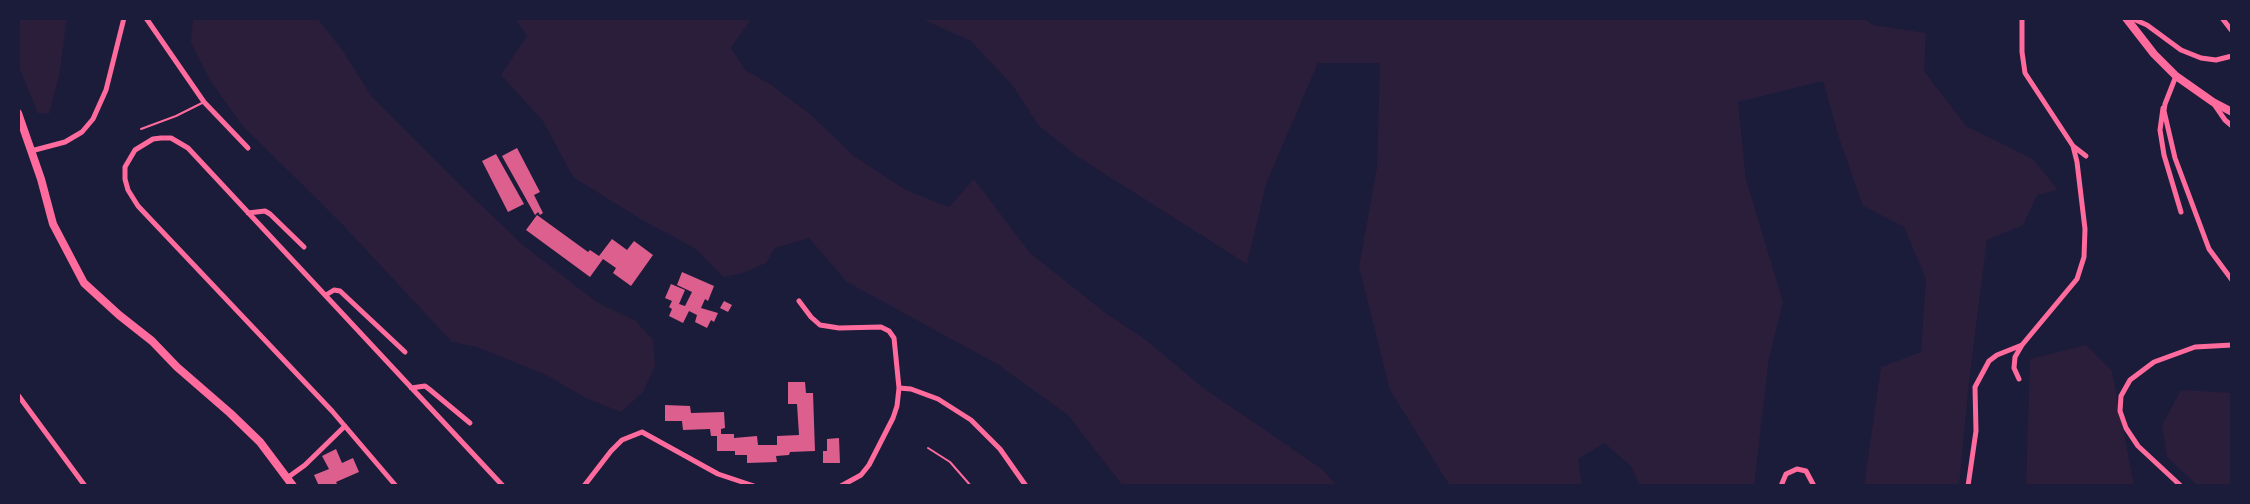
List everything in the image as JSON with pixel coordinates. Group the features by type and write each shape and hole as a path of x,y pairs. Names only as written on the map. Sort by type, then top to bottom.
{"main road":[{"path":"2126,18 2154,54 2176,76 2213,102 2232,112"},
{"path":"18,113 41,179 53,224 84,283 152,341 177,367 260,442 293,486"}],"street":[{"path":"31,151 65,142 82,132 93,119 106,90 120,25 124,18"},
{"path":"146,18 204,102 248,148"},
{"path":"2019,380 2014,368 2015,357 2022,345 2077,279 2084,257 2085,229 2078,162 2073,146 2025,73 2022,52 2022,18"},
{"path":"2131,18 2147,26 2181,50 2201,58 2216,60 2232,56"},
{"path":"2222,18 2232,31"},
{"path":"2176,76 2161,113 2160,130 2164,155 2181,212"},
{"path":"2213,102 2232,126"},
{"path":"2165,104 2172,149 2199,227 2209,249 2232,279"},
{"path":"396,486 345,426 138,206 128,190 125,167 129,157 142,144 153,139 171,138 203,162 503,486"},
{"path":"2073,146 2086,156"},
{"path":"248,213 266,211 304,247"},
{"path":"326,295 334,290 340,291 405,352"},
{"path":"799,301 820,326 881,327 888,331 894,339 899,388 893,418 869,465 861,475 841,486"},
{"path":"1968,486 1976,431 1975,387 1989,361 1997,355 2022,345"},
{"path":"2181,486 2138,446 2126,428 2120,411 2121,396 2130,380 2154,362 2195,347 2232,345"},
{"path":"411,388 424,386 470,423"},
{"path":"899,388 910,389 934,398 965,416 992,439 1026,486"},
{"path":"18,395 85,486"},
{"path":"287,478 305,465 345,426"},
{"path":"584,486 622,440 642,432 718,474 754,486"},
{"path":"1781,486 1786,474 1797,469 1806,471 1814,486"}],"lane":[{"path":"141,129 176,116 204,102"},
{"path":"928,448 951,462 971,486"}],"shaded area":[{"path":"18,18 67,18 59,76 49,114 38,113 18,65"},
{"path":"193,18 317,18 343,51 372,97 460,185 523,245 598,303 636,321 653,340 655,366 643,392 621,412 586,398 546,375 477,347 452,342 342,224 242,125 211,82 191,43"},
{"path":"515,18 752,18 731,48 745,70 770,84 811,115 855,157 906,190 949,207 974,179 1030,253 1108,315 1146,340 1202,387 1322,469 1337,486 1123,486 1068,415 997,364 847,282 809,238 775,248 766,263 743,273 723,277 696,249 642,220 573,177 543,121 501,75 527,36"},
{"path":"920,18 1865,18 1872,25 1926,33 1924,71 1966,126 2033,159 2058,190 2037,195 2023,225 1987,240 1969,382 1959,486 1864,486 1881,367 1921,352 1926,279 1904,227 1863,206 1839,138 1823,81 1738,102 1746,179 1783,302 1769,358 1754,486 1640,486 1631,466 1604,443 1578,459 1582,486 1450,486 1390,390 1359,267 1377,167 1380,63 1318,63 1266,184 1247,264 1078,157 1039,126 1013,86 971,41"},
{"path":"2086,345 2112,371 2134,486 2026,486 2030,359"},
{"path":"2181,390 2232,393 2232,486 2198,486 2167,457 2162,425"}],"building":[{"path":"517,148 540,192 534,195 543,213 540,215 538,212 535,215 502,156"},
{"path":"496,154 524,204 508,212 482,161"},
{"path":"537,215 588,252 590,250 599,256 612,239 627,250 634,241 653,255 631,286 613,273 616,268 603,259 590,277 526,230"},
{"path":"682,272 714,286 708,301 705,299 701,308 718,313 714,322 711,320 707,328 695,322 697,315 689,311 683,323 669,316 672,301 665,298 671,284 685,290 679,304 685,306 692,292 677,285"},
{"path":"724,301 732,305 728,312 720,308"},
{"path":"788,382 805,382 806,393 813,393 815,451 790,452 789,455 776,456 777,462 747,463 747,455 735,455 735,451 717,451 717,436 711,436 710,429 683,430 682,421 665,421 665,405 690,406 691,413 724,412 725,428 721,429 721,434 734,434 734,438 757,436 758,445 777,445 777,436 799,435 797,404 788,404"},
{"path":"839,438 840,463 823,463 823,451 827,451 827,439"},
{"path":"336,449 342,463 353,458 359,472 336,482 338,486 319,486 314,475 329,469 322,456"}]}
